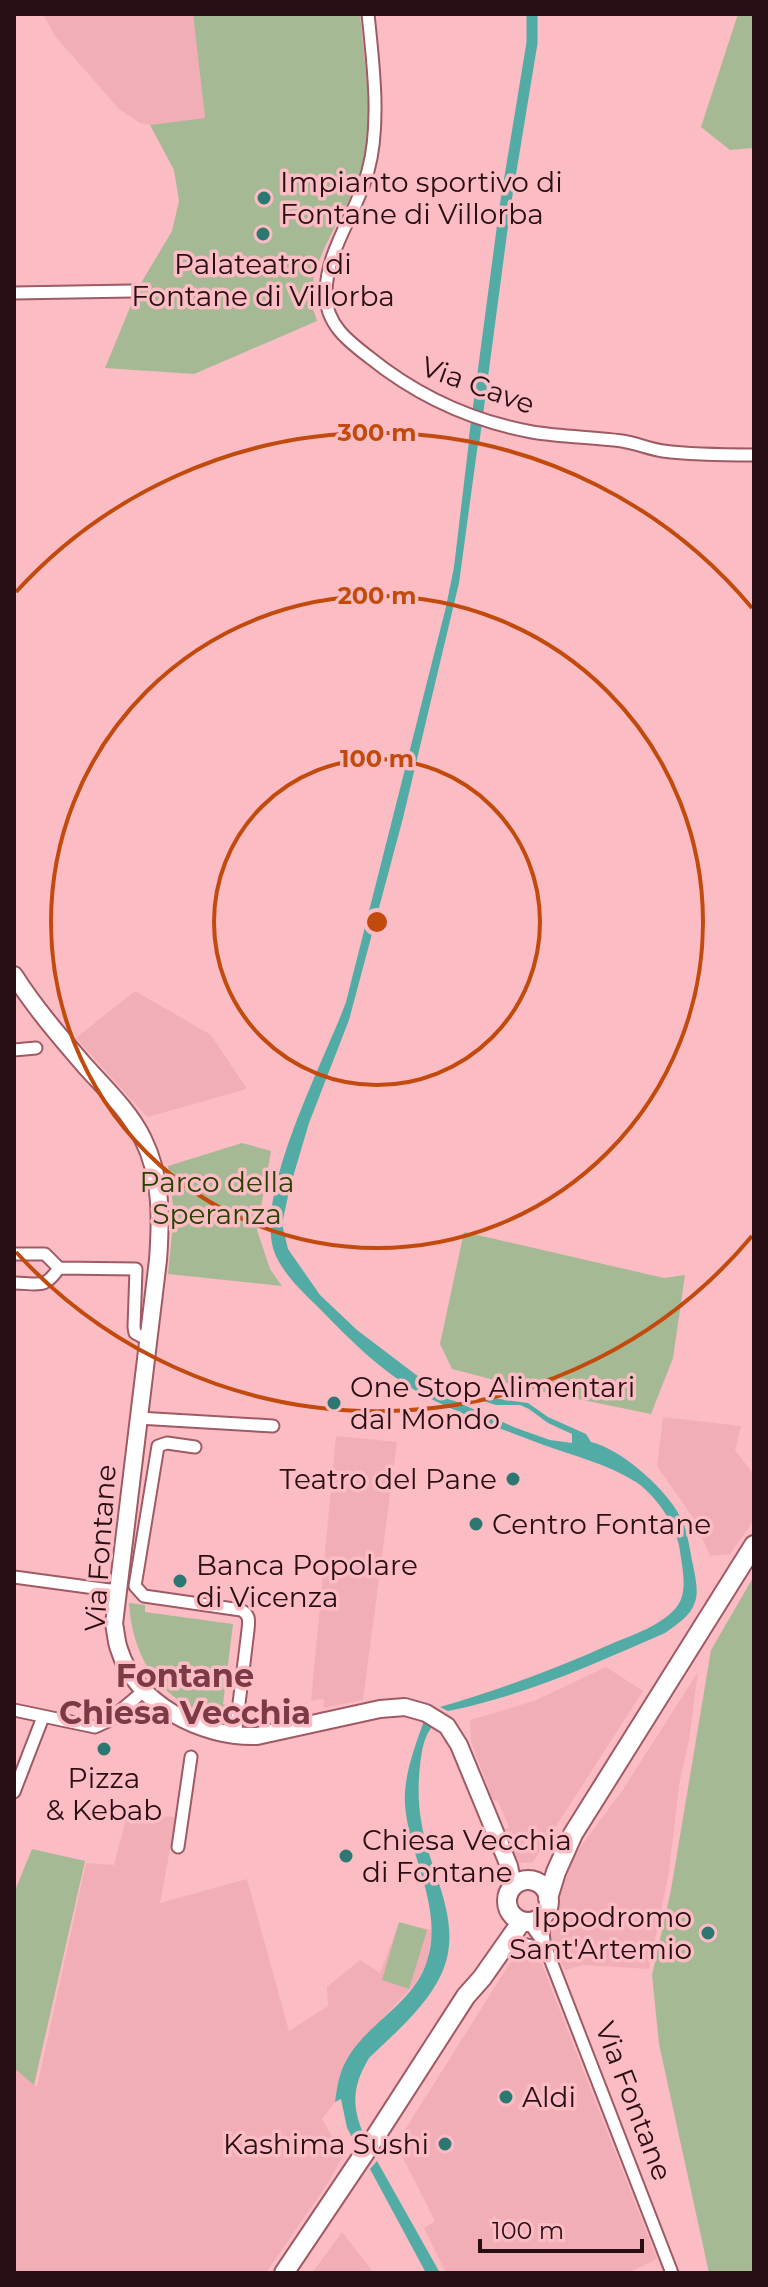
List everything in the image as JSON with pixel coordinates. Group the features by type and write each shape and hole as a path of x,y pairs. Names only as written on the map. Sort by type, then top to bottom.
{"main road":[{"path":"284,2273 466,1996 530,1913 556,1872 573,1834 754,1545"},
{"path":"530,1913 507,1899 573,1834"},
{"path":"466,1996 477,1969 530,1913 544,1887 523,1882"}],"street":[{"name":"Via Cave","path":"368,14 374,111 373,150 355,209 329,266 326,280 326,308 340,332 397,380 459,410 504,426 625,442 673,452 754,455"},
{"path":"14,293 132,291"},
{"name":"Via Fontane","path":"14,975 64,1042 126,1113 144,1141 154,1168 159,1196 158,1260 114,1624 119,1650 134,1677 164,1709 196,1724 235,1736 257,1736 394,1707 426,1713 442,1722 459,1745 509,1866 523,1882"},
{"path":"14,1050 36,1048"},
{"path":"14,1254 45,1254 59,1268 136,1269 158,1260"},
{"path":"14,1283 46,1284 59,1268"},
{"path":"136,1269 135,1333 148,1340"},
{"path":"138,1418 273,1426"},
{"path":"195,1447 167,1443 158,1446 135,1586 144,1596 241,1610 249,1617 235,1736"},
{"path":"122,1545 142,1547"},
{"path":"14,1577 117,1591"},
{"path":"14,1710 95,1727 108,1721 145,1690"},
{"path":"14,1792 43,1717"},
{"path":"178,1847 191,1757"},
{"name":"Via Fontane","path":"530,1913 672,2273"},
{"path":"500,1950 522,1944 546,1948"}],"shaded area":[{"path":"43,14 193,14 205,118 150,125 140,123 119,109 55,36"},
{"path":"135,991 211,1035 247,1089 147,1117 76,1038"},
{"path":"663,1417 741,1426 735,1450 754,1475 754,1520 730,1554 710,1556 694,1519 657,1466"},
{"path":"336,1436 397,1442 363,1700 323,1708 324,1699 311,1701"},
{"path":"606,1667 643,1691 533,1862 518,1863 505,1829 509,1827 498,1801 493,1800 471,1742 470,1720 534,1701"},
{"path":"698,1672 679,1785 669,1872 649,1969 583,1965 565,1970 546,1934 546,1927 570,1861 622,1791"},
{"path":"127,1815 176,1817 160,1903 247,1879 289,2031 328,2006 327,1987 360,1960 380,1973 399,1923 432,1930 427,1964 415,1984 356,2046 345,2062 335,2102 322,2119 343,2156 266,2273 14,2273 14,2067 37,2087 86,1863 114,1865"},
{"path":"528,1955 541,1962 657,2259 628,2273 446,2273 424,2228 435,2221 396,2144 510,1963"},
{"path":"342,2232 374,2273 312,2273"}],"green space":[{"name":"Impianto sportivo di Fontane di Villorba","path":"193,14 360,14 368,106 364,161 313,280 311,300 317,321 194,374 105,368 138,288 172,231 179,201 174,170 150,125 205,118"},
{"path":"738,14 754,14 754,148 730,150 701,127"},
{"name":"Parco della Speranza","path":"242,1143 271,1151 257,1230 270,1269 282,1286 168,1274 174,1214 168,1166"},
{"path":"464,1232 664,1278 685,1275 673,1358 651,1414 529,1389 452,1369 440,1344"},
{"name":"Ippodromo Sant'Artemio","path":"754,1576 754,2273 709,2273 659,2044 652,1975 671,1890 711,1650"},
{"path":"129,1603 145,1605 145,1612 233,1624 223,1704 230,1706 224,1721 184,1704 156,1678 137,1645"},
{"path":"32,1849 85,1861 34,2085 14,2068 14,1893"},
{"path":"399,1922 427,1930 409,1989 382,1980"}],"water":[{"path":"473,428 480,430 459,583 403,818 349,1020 309,1123 282,1224 288,1249 320,1295 357,1330 448,1398 516,1428 550,1440 572,1443 572,1434 548,1423 529,1409 480,1400 486,1397 528,1403 548,1417 586,1434 591,1442 617,1453 644,1473 668,1498 683,1522 697,1593 690,1612 665,1633 531,1688 448,1711 440,1707 527,1678 647,1629 672,1612 681,1599 684,1586 675,1532 644,1488 613,1470 463,1413 404,1384 343,1333 300,1289 281,1265 273,1248 271,1222 283,1159 346,1002 446,607"},
{"path":"424,1721 433,1725 421,1755 419,1807 425,1839 448,1916 448,1955 441,1975 427,1998 369,2058 364,2068 357,2086 355,2104 363,2133 356,2144 347,2128 341,2099 335,2102 342,2070 365,2035 401,2002 421,1976 431,1941 429,1902 405,1805 408,1773"},
{"path":"377,2161 440,2273 426,2273 370,2169"}],"waterway":[{"path":"474,441 505,207 532,43 532,14"}],"place":[{"name":"Impianto sportivo di Fontane di Villorba","path":"264,198"},
{"name":"Palateatro di Fontane di Villorba","path":"263,234"},
{"name":"One Stop Alimentari dal Mondo","path":"334,1403"},
{"name":"Teatro del Pane","path":"513,1479"},
{"name":"Centro Fontane","path":"476,1524"},
{"name":"Banca Popolare di Vicenza","path":"180,1581"},
{"name":"Pizza & Kebab","path":"104,1749"},
{"name":"Chiesa Vecchia di Fontane","path":"346,1856"},
{"name":"Ippodromo Sant'Artemio","path":"708,1933"},
{"name":"Aldi","path":"506,2097"},
{"name":"Kashima Sushi","path":"445,2144"}],"district":[{"name":"Fontane Chiesa Vecchia","path":"185,1694"}]}
